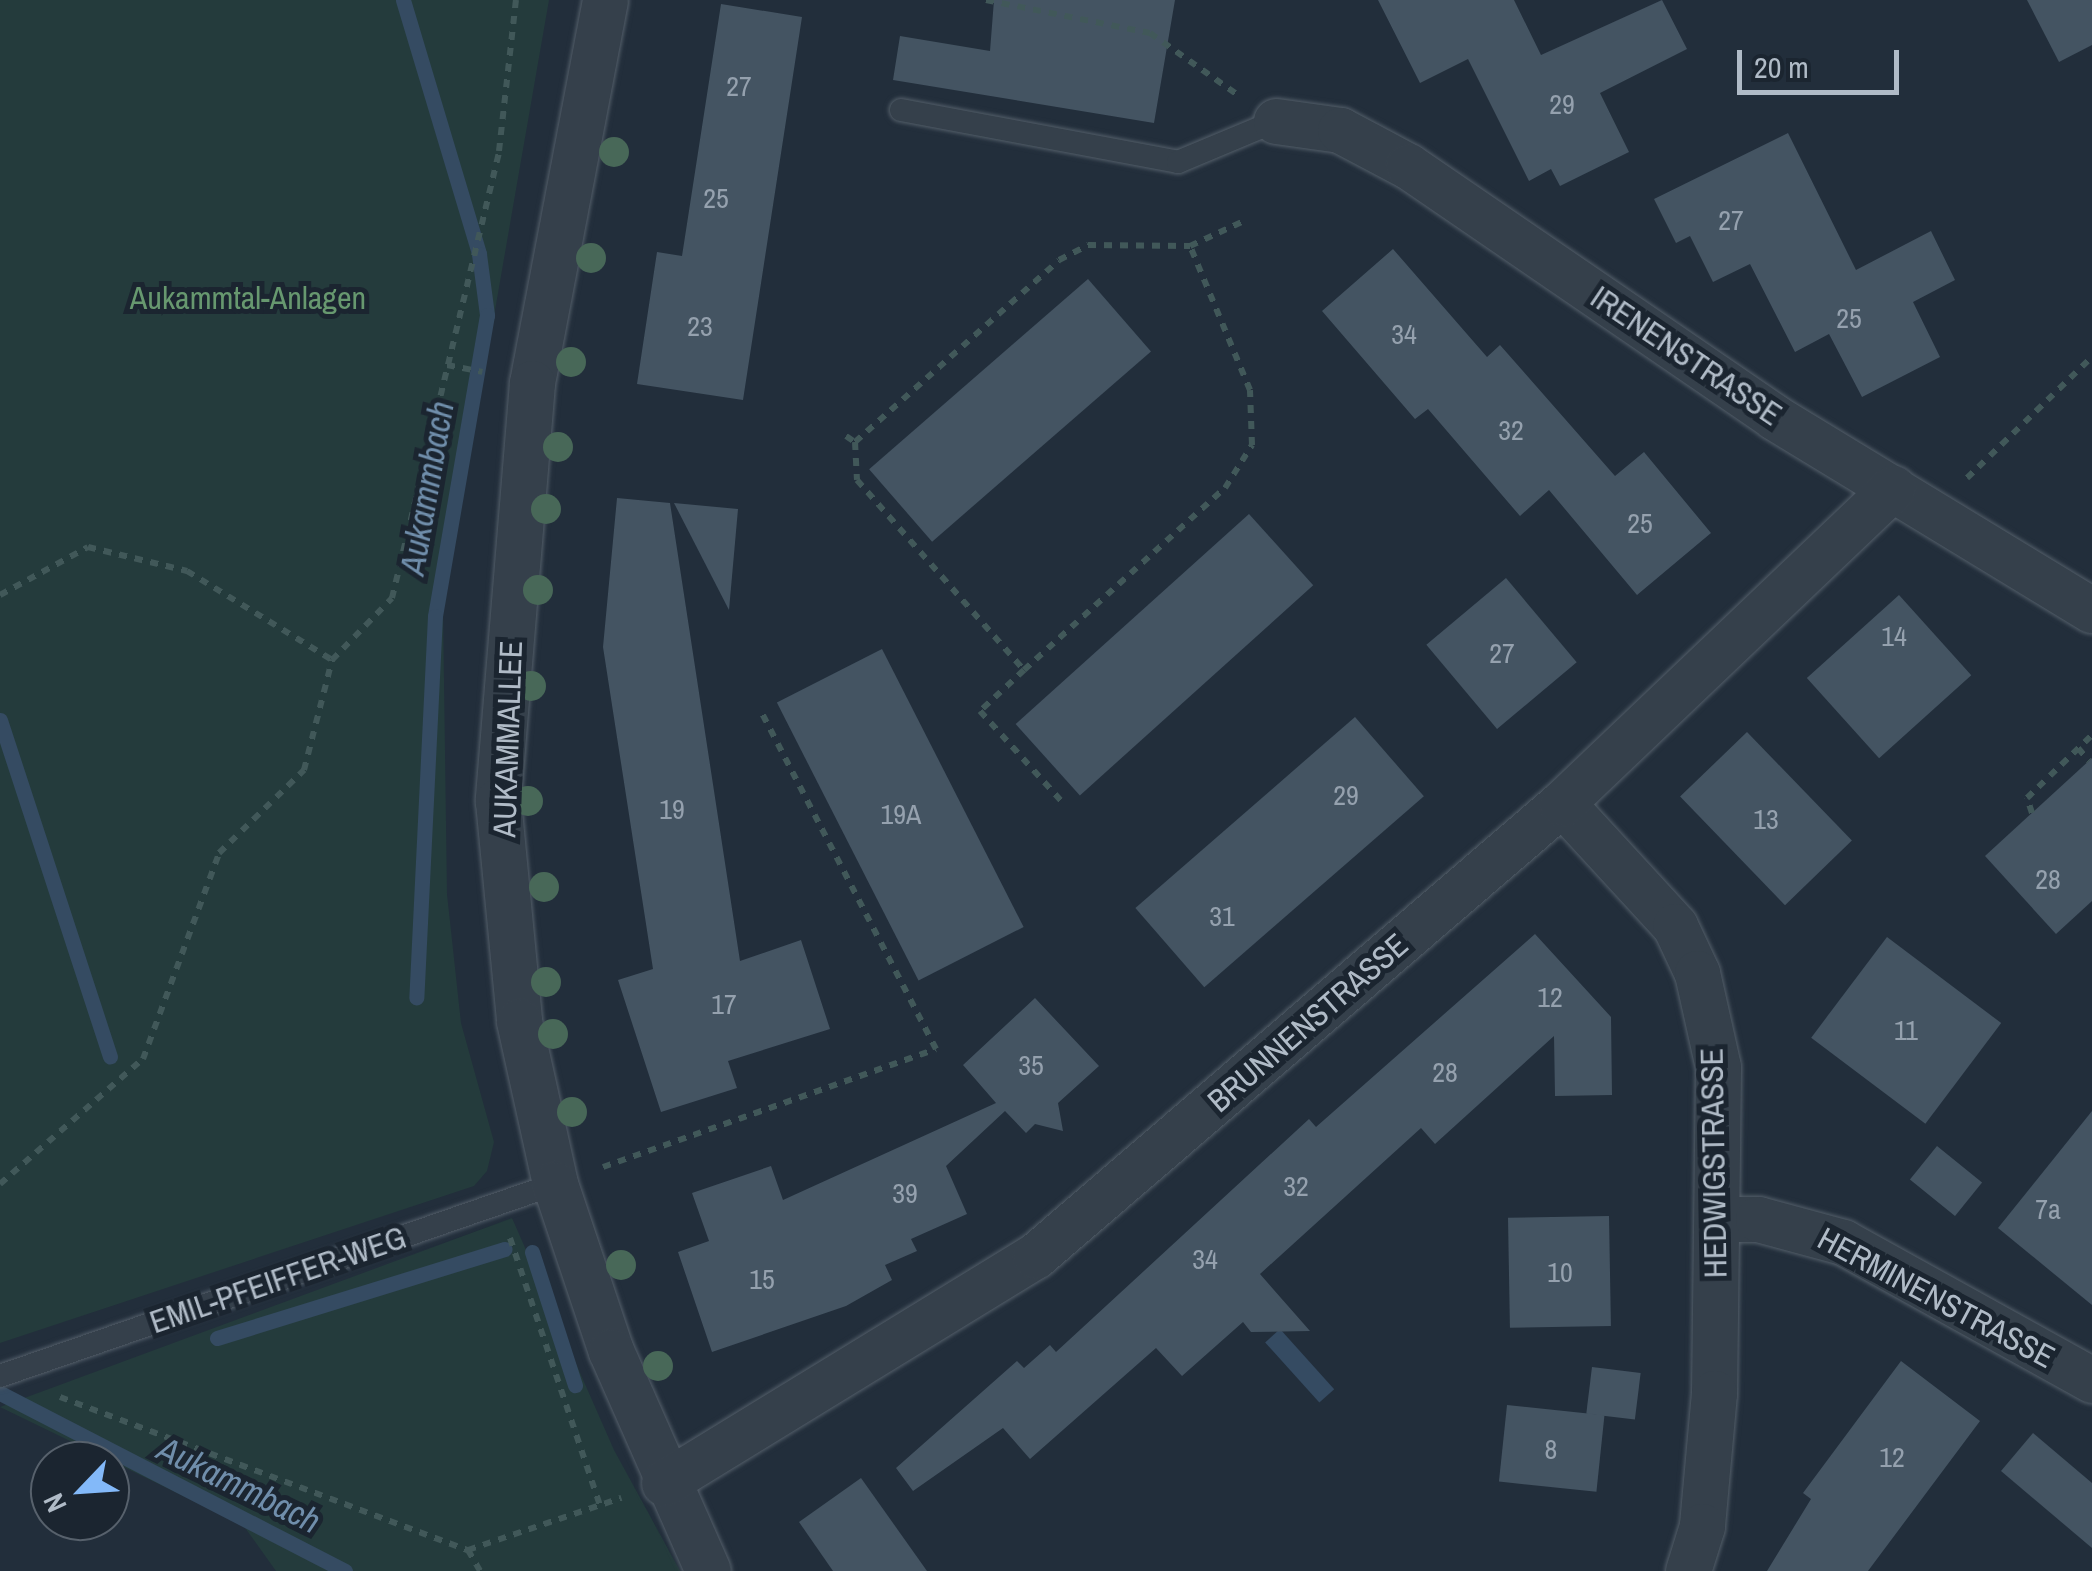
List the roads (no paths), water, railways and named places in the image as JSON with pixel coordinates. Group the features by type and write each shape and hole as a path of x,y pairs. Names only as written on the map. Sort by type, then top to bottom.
{"street":[{"name":"AUKAMMALLEE","path":"605,0 532,383 498,801 519,1021 555,1184 664,1483 708,1571"},
{"name":"IRENENSTRASSE","path":"1276,122 1340,130 1408,166 1774,417 2092,610"},
{"name":"BRUNNENSTRASSE","path":"664,1483 1035,1256 1562,803 1893,488"},
{"name":"HEDWIGSTRASSE","path":"1562,803 1675,926 1696,973 1718,1067 1714,1392 1702,1526 1688,1571"},
{"name":"HERMINENSTRASSE","path":"1717,1219 1758,1219 1843,1242 2092,1380"}],"lane":[{"path":"900,110 1178,162 1276,122"},
{"name":"EMIL-PFEIFFER-WEG","path":"2,1376 555,1184"}],"water":[{"path":"1280,1329 1334,1389 1319,1403 1265,1342"}],"waterway":[{"name":"Aukammbach","path":"403,0 479,254 487,315 435,616 416,998"},
{"name":"Aukammbach","path":"0,720 110,1056"},
{"name":"Aukammbach","path":"217,1338 505,1249"},
{"name":"Aukammbach","path":"532,1252 575,1385"},
{"name":"Aukammbach","path":"2,1394 345,1571"}],"park label":[{"name":"Aukammtal-Anlagen","path":"248,298"}]}
